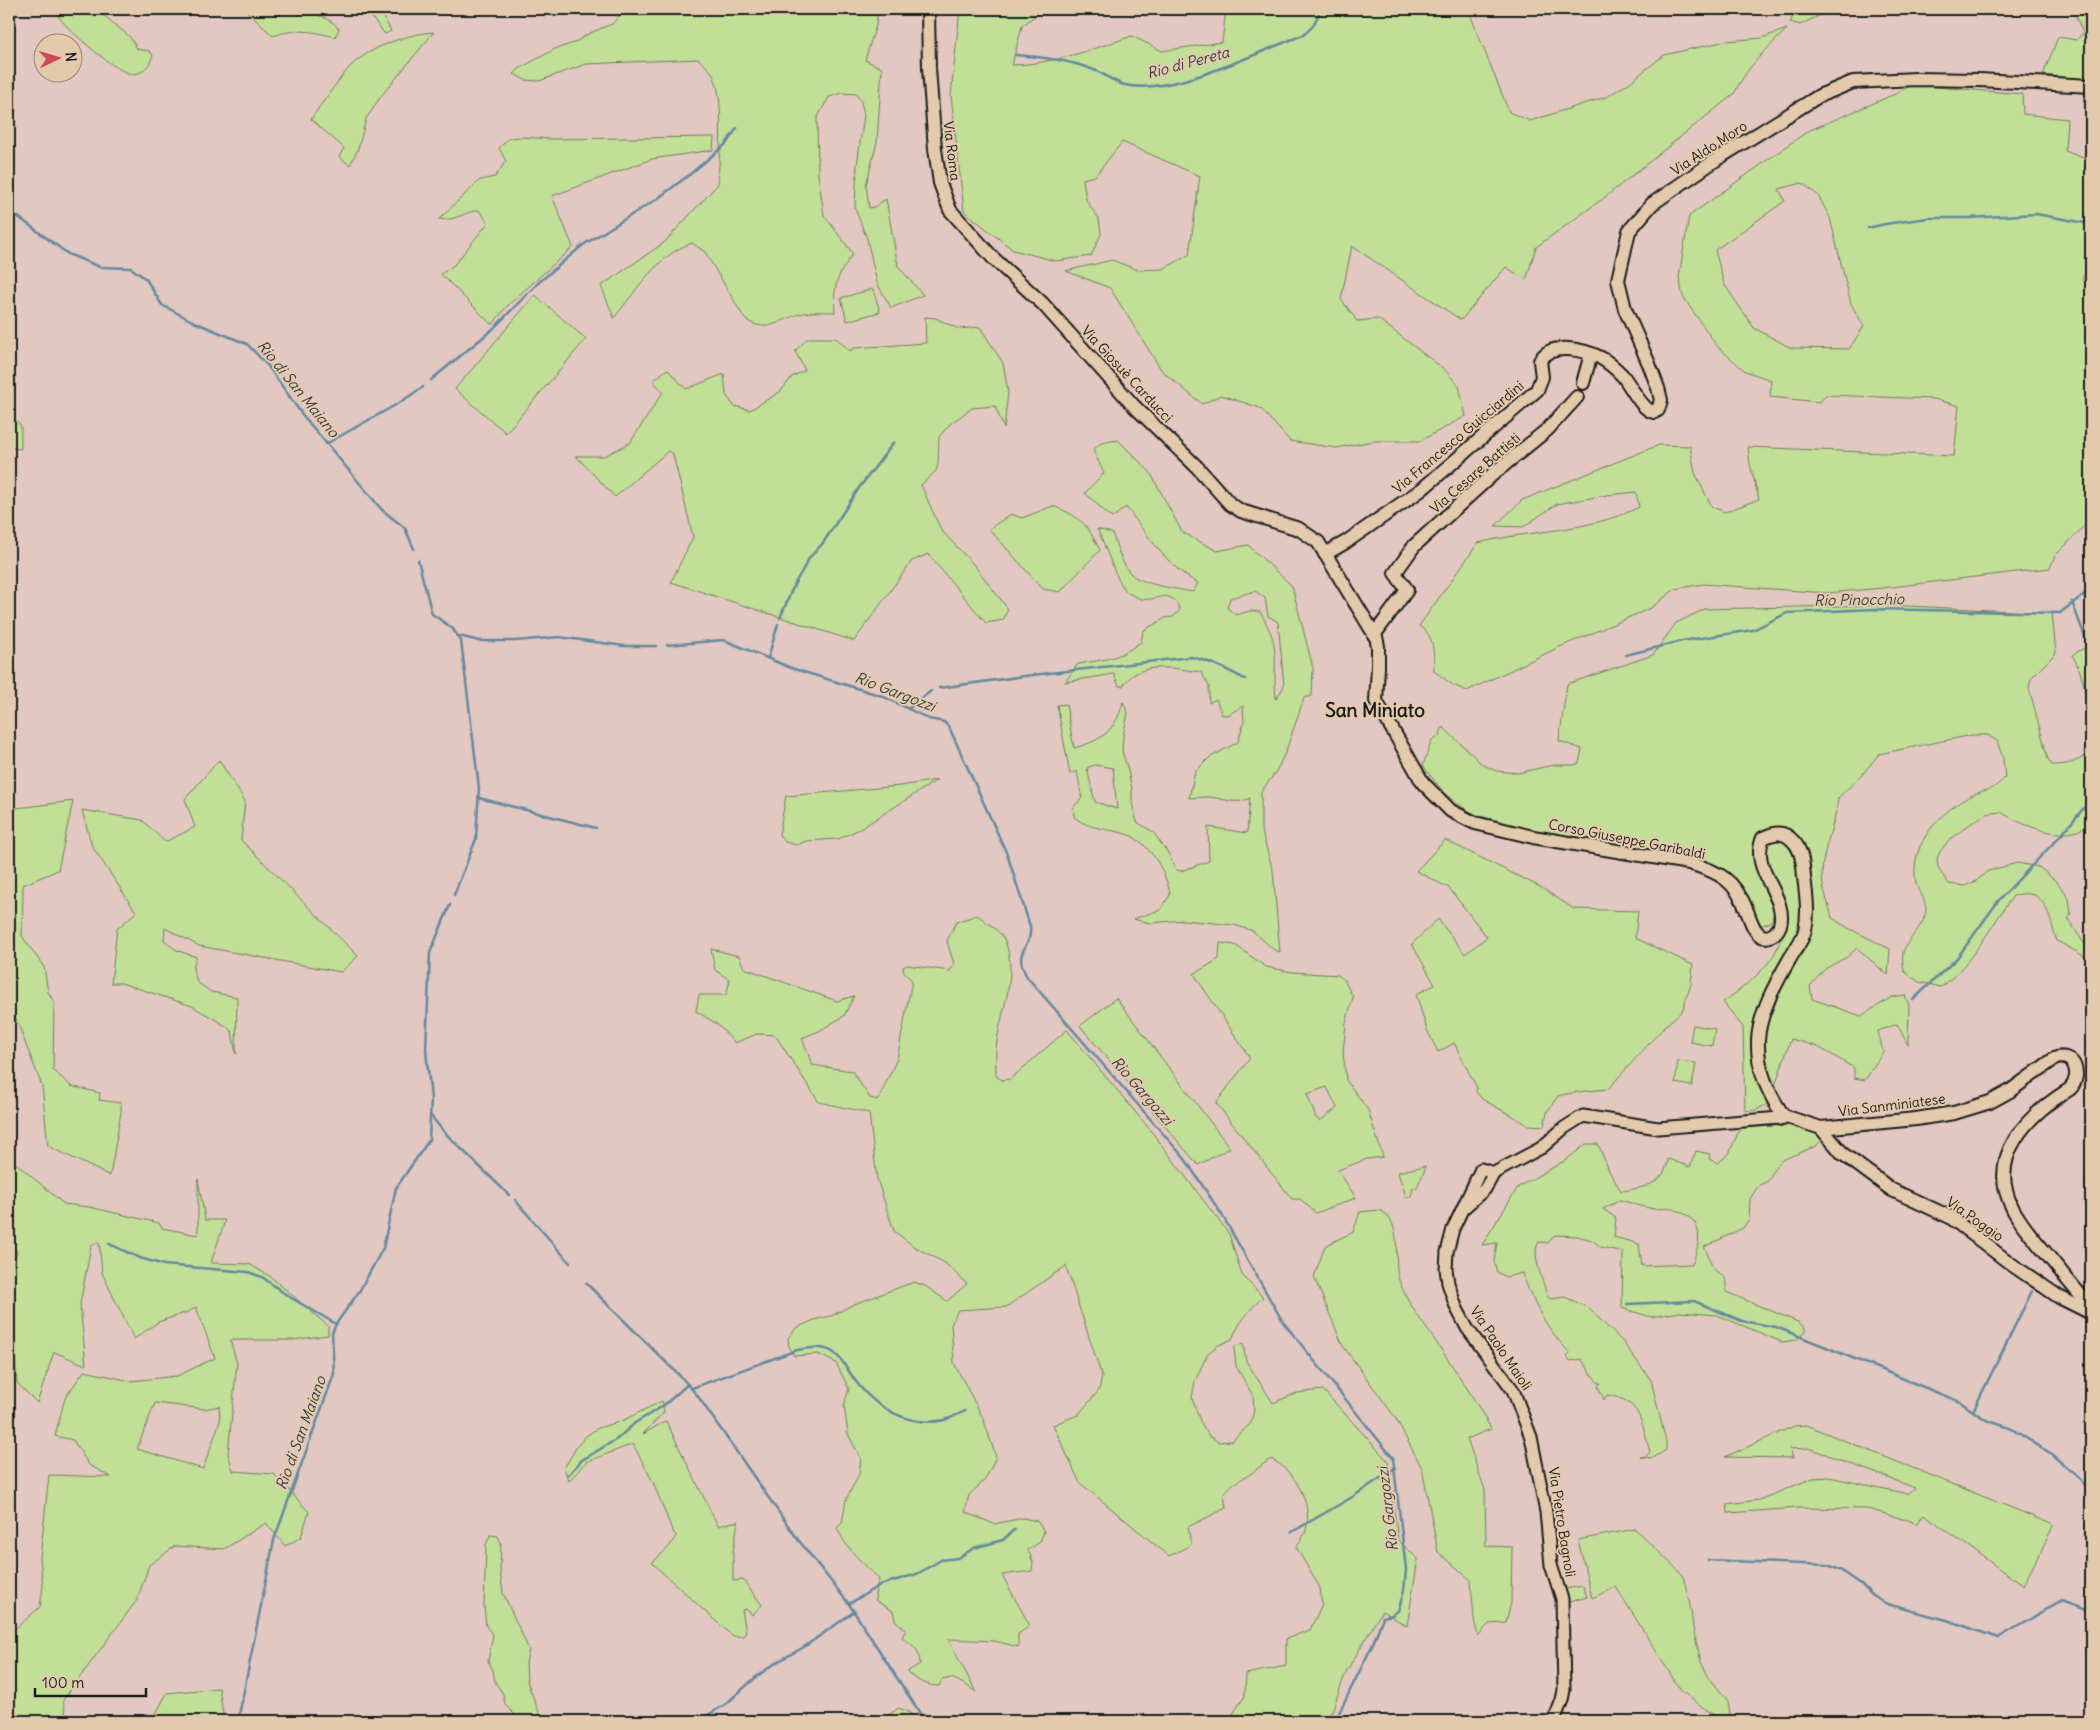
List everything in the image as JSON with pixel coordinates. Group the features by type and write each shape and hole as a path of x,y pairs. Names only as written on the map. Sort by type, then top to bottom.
{"main road":[{"name":"Via Roma","path":"928,9 929,68 935,149 944,198 950,210 994,259 1029,290 1052,315"},
{"name":"Via Aldo Moro","path":"1591,354 1602,358 1622,376 1646,409 1654,412 1658,410 1661,400 1658,388 1625,309 1618,280 1629,231 1652,204 1696,173 1819,96 1853,82 1916,79 2016,80 2091,86"},
{"name":"Via Giosuè Carducci","path":"1052,315 1134,406 1230,504 1241,510 1284,523 1307,533 1318,542 1374,635"},
{"name":"Via Francesco Guicciardini","path":"1325,554 1346,542 1421,490 1537,390 1542,377 1540,361 1546,353 1562,348 1591,354"},
{"path":"1583,383 1591,354"},
{"name":"Via Cesare Battisti","path":"1374,635 1406,590 1395,573 1414,546 1493,474 1548,430 1577,397"},
{"name":"Corso Giuseppe Garibaldi","path":"1374,635 1378,646 1376,701 1423,783 1441,803 1456,814 1475,823 1533,837 1689,863 1709,869 1734,886 1752,923 1762,936 1775,934 1781,917 1762,865 1759,848 1763,838 1779,833 1788,835 1798,846 1803,864 1806,891 1805,931 1780,975 1762,1022 1758,1040 1759,1055 1770,1095 1782,1116"},
{"name":"Via Sanminiatese","path":"1782,1116 1820,1128 1916,1119 1963,1110 1990,1102 2010,1091 2054,1059 2061,1056 2068,1058 2076,1069 2075,1084 2036,1113 2016,1137 2006,1166 2006,1188 2013,1211 2031,1236 2091,1307"},
{"name":"Via Poggio","path":"1820,1128 1843,1154 1892,1190 1950,1217 2011,1264 2059,1297 2091,1314"}],"street":[{"name":"Via Paolo Maioli","path":"1534,1449 1518,1398 1467,1328 1456,1307 1448,1283 1446,1269 1447,1252 1453,1229 1481,1169 1494,1173 1541,1148 1564,1128 1583,1116 1658,1128 1782,1116"},
{"name":"Via Pietro Bagnoli","path":"1534,1449 1546,1512 1551,1565 1562,1599 1564,1690 1554,1721"}],"green space":[{"path":"55,9 85,11 96,9 130,37 137,49 149,51 153,55 150,63 141,72 133,74 121,70 82,40 82,32 73,32 60,19"},
{"path":"244,9 276,9 274,10 278,15 302,12 311,13 333,23 339,29 335,37 304,31 273,36"},
{"path":"365,9 380,9 391,31 385,34"},
{"path":"637,9 878,9 876,25 865,60 882,68 877,142 866,185 869,208 886,199 898,266 923,295 891,308 877,283 867,239 855,208 857,165 864,115 861,101 856,94 842,93 829,97 817,118 818,175 824,215 853,254 837,281 835,312 804,313 768,326 753,324 745,319 705,252 692,243 668,256 658,265 639,285 614,318 601,286 665,242 718,184 721,127 719,96 712,73 698,59 586,64 539,81 525,80 514,74 520,68 555,49 574,43 590,33 612,24 623,12"},
{"path":"960,9 1043,9 1022,26 1012,65 1058,59 1132,36 1162,51 1222,42 1226,9 1468,9 1509,112 1530,121 1606,97 1629,83 1664,55 1726,41 1762,38 1787,29 1751,67 1734,94 1604,198 1536,247 1526,280 1506,267 1461,320 1352,246 1341,299 1357,321 1378,319 1445,370 1459,386 1466,416 1420,441 1374,441 1336,448 1290,441 1260,408 1221,395 1202,404 1162,371 1110,288 1066,271 1112,260 1138,270 1163,269 1189,255 1200,176 1122,142 1095,176 1083,179 1086,200 1099,219 1101,234 1091,256 1056,261 1013,250 964,211 951,95"},
{"path":"1797,9 1832,9 1800,25 1790,22"},
{"path":"2073,9 2091,9 2091,80 2043,75 2058,37 2077,40 2083,33"},
{"path":"434,32 381,96 366,119 358,149 350,165 339,157 344,148 311,119 343,75 362,57 381,46 402,38"},
{"path":"1912,85 2022,94 2023,114 2067,119 2065,151 2091,161 2091,261 2082,279 2091,289 2091,519 2055,556 2050,568 1827,593 1703,584 1675,589 1651,608 1555,649 1467,691 1453,685 1434,671 1431,640 1419,626 1478,543 1580,526 1620,515 1639,507 1636,492 1607,495 1557,504 1523,527 1495,526 1522,500 1659,445 1690,446 1695,473 1712,507 1725,512 1759,499 1750,464 1748,447 1954,456 1959,406 1934,399 1826,395 1820,402 1770,397 1771,380 1745,371 1717,346 1683,297 1679,277 1689,216 1808,131","holes":["1802,183 1818,195 1830,218 1851,304 1864,326 1849,349 1791,348 1754,328 1724,284 1715,250 1785,201 1779,189"]},
{"path":"714,137 713,150 652,159 552,196 573,247 508,305 492,325 441,274 454,265 488,223 479,210 454,218 439,219 480,180 495,177 506,161 499,148 509,138 550,139"},
{"path":"873,289 880,312 847,321 841,298"},
{"path":"535,295 586,339 506,433 455,389"},
{"path":"925,317 935,318 959,329 980,327 1003,363 1008,392 1004,429 995,406 972,408 950,424 939,437 936,471 921,485 941,530 974,565 1008,609 1003,620 986,623 928,554 912,561 854,641 671,582 693,537 673,454 668,451 615,497 576,456 604,456 630,443 663,392 653,381 667,369 686,389 724,374 726,395 734,406 750,410 780,392 792,377 805,370 795,351 808,338 836,338 850,351 854,348 926,343"},
{"path":"9,412 21,426 21,449 9,447"},
{"path":"1118,440 1150,472 1182,532 1217,551 1248,545 1292,586 1313,668 1312,696 1304,698 1286,751 1277,770 1261,792 1261,829 1273,871 1280,952 1274,950 1253,931 1234,925 1184,920 1150,923 1133,919 1160,910 1170,895 1165,877 1156,859 1142,843 1134,838 1119,832 1092,827 1074,817 1073,808 1082,798 1077,771 1070,774 1057,705 1066,704 1074,748 1092,742 1106,733 1116,720 1123,702 1128,713 1122,751 1128,770 1132,790 1132,803 1137,822 1153,832 1168,853 1176,870 1181,871 1209,861 1208,827 1247,833 1250,798 1228,801 1212,797 1189,798 1195,772 1209,758 1238,742 1244,722 1243,706 1228,715 1222,715 1216,699 1209,703 1209,686 1201,672 1170,668 1148,669 1138,672 1123,686 1119,686 1114,674 1065,682 1078,664 1111,658 1125,652 1141,642 1143,631 1165,618 1173,617 1180,610 1176,603 1168,597 1141,599 1125,590 1120,583 1097,529 1112,533 1124,564 1135,577 1159,586 1193,592 1198,583 1167,559 1126,507 1112,518 1085,493 1104,473 1093,450 1101,443","holes":["1255,591 1265,598 1268,616 1278,622 1284,686 1276,699 1274,646 1267,625 1260,612 1250,611 1236,615 1227,608 1230,598","1094,765 1113,768 1117,809 1095,802 1087,768"]},
{"path":"1053,506 1071,514 1082,522 1091,533 1100,550 1060,592 1043,589 989,529 1011,514 1022,518"},
{"path":"1887,605 2052,613 2056,653 2031,678 2029,688 2048,759 2052,765 2069,763 2085,756 2087,717 2085,691 2078,666 2072,655 2084,648 2091,668 2091,815 2086,825 2077,831 2055,833 2019,822 2001,812 1989,813 1973,822 1949,841 1939,854 1937,863 1939,870 1949,884 1965,886 1976,881 1988,871 2017,863 2039,867 2058,883 2069,899 2071,914 2068,919 2091,954 2091,960 2057,941 2044,905 2033,895 2024,894 2013,896 1962,968 1941,987 1919,982 1904,971 1903,952 1920,926 1926,908 1916,883 1915,869 1917,855 1922,842 1940,818 1951,809 1975,794 1993,787 2005,778 2003,758 1997,741 1988,735 1972,735 1879,754 1861,776 1838,798 1835,817 1824,855 1822,880 1832,918 1890,949 1888,975 1857,948 1847,957 1825,969 1810,986 1812,999 1861,1016 1892,997 1905,995 1909,1006 1908,1045 1897,1024 1878,1031 1883,1052 1865,1080 1854,1078 1854,1068 1818,1047 1791,1039 1769,1103 1756,1110 1745,1111 1743,1027 1723,1002 1758,974 1773,956 1778,947 1780,935 1773,915 1772,921 1767,923 1755,922 1714,867 1527,831 1477,815 1450,797 1423,765 1432,740 1439,736 1443,727 1482,764 1496,771 1518,773 1553,765 1575,765 1579,763 1582,749 1559,741 1567,684 1653,655 1676,623 1705,609"},
{"path":"219,760 245,801 241,840 358,956 341,972 199,946 165,928 164,940 176,950 196,957 193,969 197,982 211,992 237,997 236,1054 232,1032 226,1026 192,1006 121,983 111,983 117,929 136,912 92,846 82,810 142,820 165,842 195,827 185,799"},
{"path":"937,780 860,829 838,839 806,841 797,845 785,842 779,835 786,796 900,786"},
{"path":"73,801 58,870 23,885 22,936 44,967 48,992 54,1002 53,1070 71,1086 100,1093 99,1100 121,1103 110,1176 48,1146 42,1086 9,1001 9,809"},
{"path":"1445,840 1540,887 1574,909 1638,911 1635,938 1693,965 1691,984 1682,1011 1664,1027 1608,1089 1558,1096 1547,1112 1544,1126 1528,1125 1482,1099 1476,1092 1477,1088 1454,1043 1438,1052 1427,1030 1416,994 1435,985 1412,944 1438,919 1465,954 1487,937 1449,888 1416,871"},
{"path":"977,915 1000,933 1009,953 1010,978 996,1045 996,1076 1002,1080 1010,1079 1067,1030 1151,1131 1229,1234 1242,1275 1263,1297 1245,1316 1232,1339 1217,1346 1208,1353 1195,1381 1192,1398 1200,1421 1209,1436 1219,1442 1232,1441 1251,1423 1254,1410 1253,1396 1236,1366 1234,1347 1243,1343 1246,1361 1273,1403 1297,1393 1323,1390 1388,1461 1398,1540 1418,1559 1407,1626 1382,1611 1346,1672 1332,1711 1323,1721 1228,1721 1245,1696 1246,1674 1286,1666 1286,1639 1310,1630 1322,1604 1320,1588 1296,1547 1305,1532 1307,1509 1300,1489 1288,1471 1271,1459 1234,1484 1224,1494 1226,1508 1188,1527 1191,1545 1169,1556 1080,1483 1053,1425 1078,1415 1099,1390 1102,1377 1066,1266 1006,1307 958,1310 951,1325 954,1363 983,1418 996,1457 985,1480 969,1495 965,1512 994,1524 1023,1518 1037,1521 1044,1531 1040,1542 1028,1550 1033,1562 1032,1571 1002,1575 1030,1626 1018,1634 1018,1647 995,1641 948,1639 976,1692 952,1678 942,1680 939,1686 935,1686 914,1678 907,1672 920,1664 917,1650 902,1637 906,1630 895,1620 893,1611 876,1601 875,1594 879,1579 850,1549 837,1528 842,1523 846,1500 859,1474 861,1459 848,1434 844,1405 849,1389 836,1363 818,1354 794,1356 789,1346 788,1338 796,1328 814,1320 831,1316 854,1304 914,1282 925,1286 947,1301 967,1284 945,1263 915,1247 894,1231 877,1179 869,1113 819,1102 775,1035 757,1034 735,1043 717,1024 696,1011 699,995 726,995 730,980 715,970 711,949 739,956 744,968 837,1001 854,996 844,1016 819,1031 802,1038 812,1065 852,1071 870,1098 878,1100 897,1059 912,980 904,973 903,967 907,965 950,971 954,964 947,941 956,922"},
{"path":"1220,943 1235,945 1266,967 1292,972 1338,975 1344,980 1353,997 1346,1023 1343,1052 1346,1080 1368,1110 1383,1157 1367,1159 1338,1170 1356,1198 1316,1213 1300,1199 1292,1199 1216,1103 1250,1058 1194,974 1219,959","holes":["1327,1087 1337,1108 1320,1121 1316,1118 1307,1094"]},
{"path":"1116,998 1230,1148 1198,1165 1080,1026"},
{"path":"1693,1025 1715,1029 1712,1046 1690,1042"},
{"path":"1678,1061 1696,1063 1692,1086 1675,1083"},
{"path":"1789,1125 1810,1129 1824,1138 1816,1146 1782,1160 1775,1167 1768,1181 1758,1186 1750,1199 1749,1219 1743,1228 1704,1247 1712,1266 1724,1276 1726,1292 1798,1322 1805,1328 1805,1332 1796,1340 1782,1342 1717,1315 1680,1312 1651,1317 1622,1308 1623,1252 1601,1247 1592,1240 1577,1236 1555,1235 1548,1243 1539,1242 1537,1247 1538,1268 1547,1296 1551,1299 1565,1297 1587,1307 1622,1341 1651,1380 1666,1442 1666,1450 1653,1458 1640,1457 1646,1456 1650,1452 1642,1423 1634,1408 1619,1398 1607,1395 1604,1400 1598,1386 1601,1383 1598,1383 1581,1359 1570,1361 1567,1356 1570,1353 1554,1335 1542,1316 1522,1273 1506,1277 1497,1272 1494,1261 1497,1243 1482,1245 1518,1187 1566,1160 1586,1144 1598,1144 1610,1173 1621,1191 1652,1184 1658,1180 1666,1168 1668,1159 1690,1167 1696,1151 1710,1154 1709,1159 1718,1163 1729,1154 1740,1128","holes":["1620,1200 1654,1209 1673,1209 1690,1218 1698,1230 1699,1238 1692,1264 1642,1266 1639,1244 1614,1237 1616,1218 1603,1209"]},
{"path":"2091,1147 2091,1184 2085,1193 2087,1154"},
{"path":"12,1160 64,1204 89,1207 159,1223 162,1228 198,1235 198,1179 205,1220 225,1220 211,1263 249,1264 271,1277 328,1326 328,1335 293,1340 230,1340 237,1363 228,1453 233,1471 274,1474 309,1512 301,1537 285,1546 266,1523 224,1549 175,1546 149,1565 137,1600 63,1700 67,1721 9,1721 9,1634 40,1607 43,1586 40,1558 49,1475 111,1477 89,1465 73,1440 55,1436 65,1398 84,1371 131,1381 177,1376 215,1358 196,1307 188,1312 158,1322 134,1339 102,1273 99,1242 91,1246 80,1304 86,1365 54,1352 37,1403 17,1383 14,1344 9,1329 9,1279 17,1251 9,1248 9,1190","holes":["155,1403 205,1409 219,1406 220,1421 203,1469 137,1449"]},
{"path":"1425,1166 1417,1188 1413,1188 1411,1197 1406,1197 1398,1172"},
{"path":"1380,1210 1388,1216 1393,1224 1397,1271 1406,1297 1465,1385 1491,1429 1467,1439 1485,1490 1486,1546 1512,1547 1511,1603 1506,1623 1489,1624 1478,1636 1474,1620 1471,1580 1438,1552 1422,1468 1395,1417 1343,1346 1314,1277 1325,1246 1353,1232 1360,1212"},
{"path":"662,1401 664,1412 643,1434 666,1421 718,1526 738,1521 733,1552 733,1581 743,1580 762,1605 752,1615 746,1609 742,1610 746,1632 743,1636 734,1636 729,1633 652,1563 669,1547 676,1536 653,1482 633,1444 586,1462 569,1481 564,1468 586,1436 598,1428 622,1421"},
{"path":"1806,1425 2054,1525 2023,1586 1924,1514 1917,1523 1868,1509 1799,1508 1728,1513 1727,1504 1759,1500 1813,1478 1829,1477 1908,1494 1915,1488 1809,1448 1790,1449 1793,1458 1725,1457 1794,1426"},
{"path":"1635,1529 1683,1575 1701,1662 1708,1676 1728,1701 1731,1721 1722,1721 1681,1691 1616,1587 1592,1598 1578,1540"},
{"path":"490,1535 498,1536 501,1543 500,1570 503,1593 529,1650 526,1663 527,1681 541,1718 540,1721 521,1721 505,1705 503,1694 495,1682 493,1670 488,1661 493,1635 486,1626 484,1606 486,1545"},
{"path":"1583,1586 1587,1597 1569,1602 1564,1589"},
{"path":"219,1688 224,1721 152,1721 167,1693"},
{"path":"899,1708 910,1713 915,1721 879,1721"}],"waterway":[{"name":"Rio di Pereta","path":"1015,55 1065,61 1098,72 1125,85 1145,87 1167,84 1215,70 1303,35 1313,26 1321,9"},
{"path":"431,380 493,329 538,283 583,245 657,199 689,175 726,144 737,128"},
{"name":"Rio di San Maiano","path":"9,210 68,254 100,267 131,268 146,279 162,305 194,322 247,344 268,366 301,413 382,510 405,528 414,549"},
{"path":"1868,228 1928,218 1969,218 2036,214 2091,224"},
{"path":"326,444 399,403 423,387"},
{"path":"780,618 794,585 810,557 823,543 859,488 894,442"},
{"name":"Rio di San Maiano","path":"418,560 432,614 452,628 461,641 479,788 476,839 454,895"},
{"name":"Rio Pinocchio","path":"1626,655 1682,641 1753,630 1787,613 1874,609 2060,613 2091,589"},
{"path":"2072,602 2091,653"},
{"path":"768,658 778,624"},
{"name":"Rio Gargozzi","path":"459,636 479,641 516,641 559,637 624,646 656,646"},
{"name":"Rio Gargozzi","path":"667,645 724,640 791,668 882,696 929,719 944,722 949,727 1007,854 1030,926 1029,940 1021,960 1027,977 1185,1159 1222,1215 1283,1322 1393,1458 1406,1569 1404,1591 1398,1611 1383,1617 1372,1646 1335,1721"},
{"path":"939,688 1032,675 1191,657 1212,663 1245,679"},
{"path":"908,709 931,691"},
{"path":"479,798 596,828"},
{"path":"1913,1000 1957,958 1999,900 2063,833 2091,799"},
{"name":"Rio di San Maiano","path":"238,1721 274,1540 334,1374 332,1333 336,1324 360,1290 383,1248 396,1188 429,1140 431,1099 426,1050 430,953 450,905"},
{"path":"431,1116 444,1132 509,1195"},
{"path":"515,1200 570,1263"},
{"path":"109,1244 140,1258 164,1265 248,1272 262,1277 288,1296 336,1324"},
{"path":"586,1283 697,1395 796,1537 849,1604 925,1721"},
{"path":"1973,1411 2032,1291"},
{"path":"1627,1304 1694,1301 1742,1321 1776,1327 1821,1345 1960,1402 1986,1420 2010,1428 2050,1453 2080,1479 2091,1492"},
{"path":"692,1388 797,1350 821,1348 830,1350 838,1356 865,1392 884,1408 895,1414 919,1421 932,1422 944,1420 965,1411"},
{"path":"567,1476 582,1460 617,1439 635,1423 663,1406 688,1384"},
{"path":"1292,1532 1354,1496 1395,1468"},
{"path":"849,1604 880,1585 917,1574 941,1560 958,1558 974,1548 1003,1540 1015,1529"},
{"path":"1707,1560 1828,1565 1842,1571 1861,1584 1873,1596 1887,1604 1947,1620 1998,1638 2061,1601 2091,1612"},
{"path":"698,1721 726,1704 756,1677 777,1662 804,1647 855,1611"}],"district":[{"name":"San Miniato","path":"1375,710"}]}
